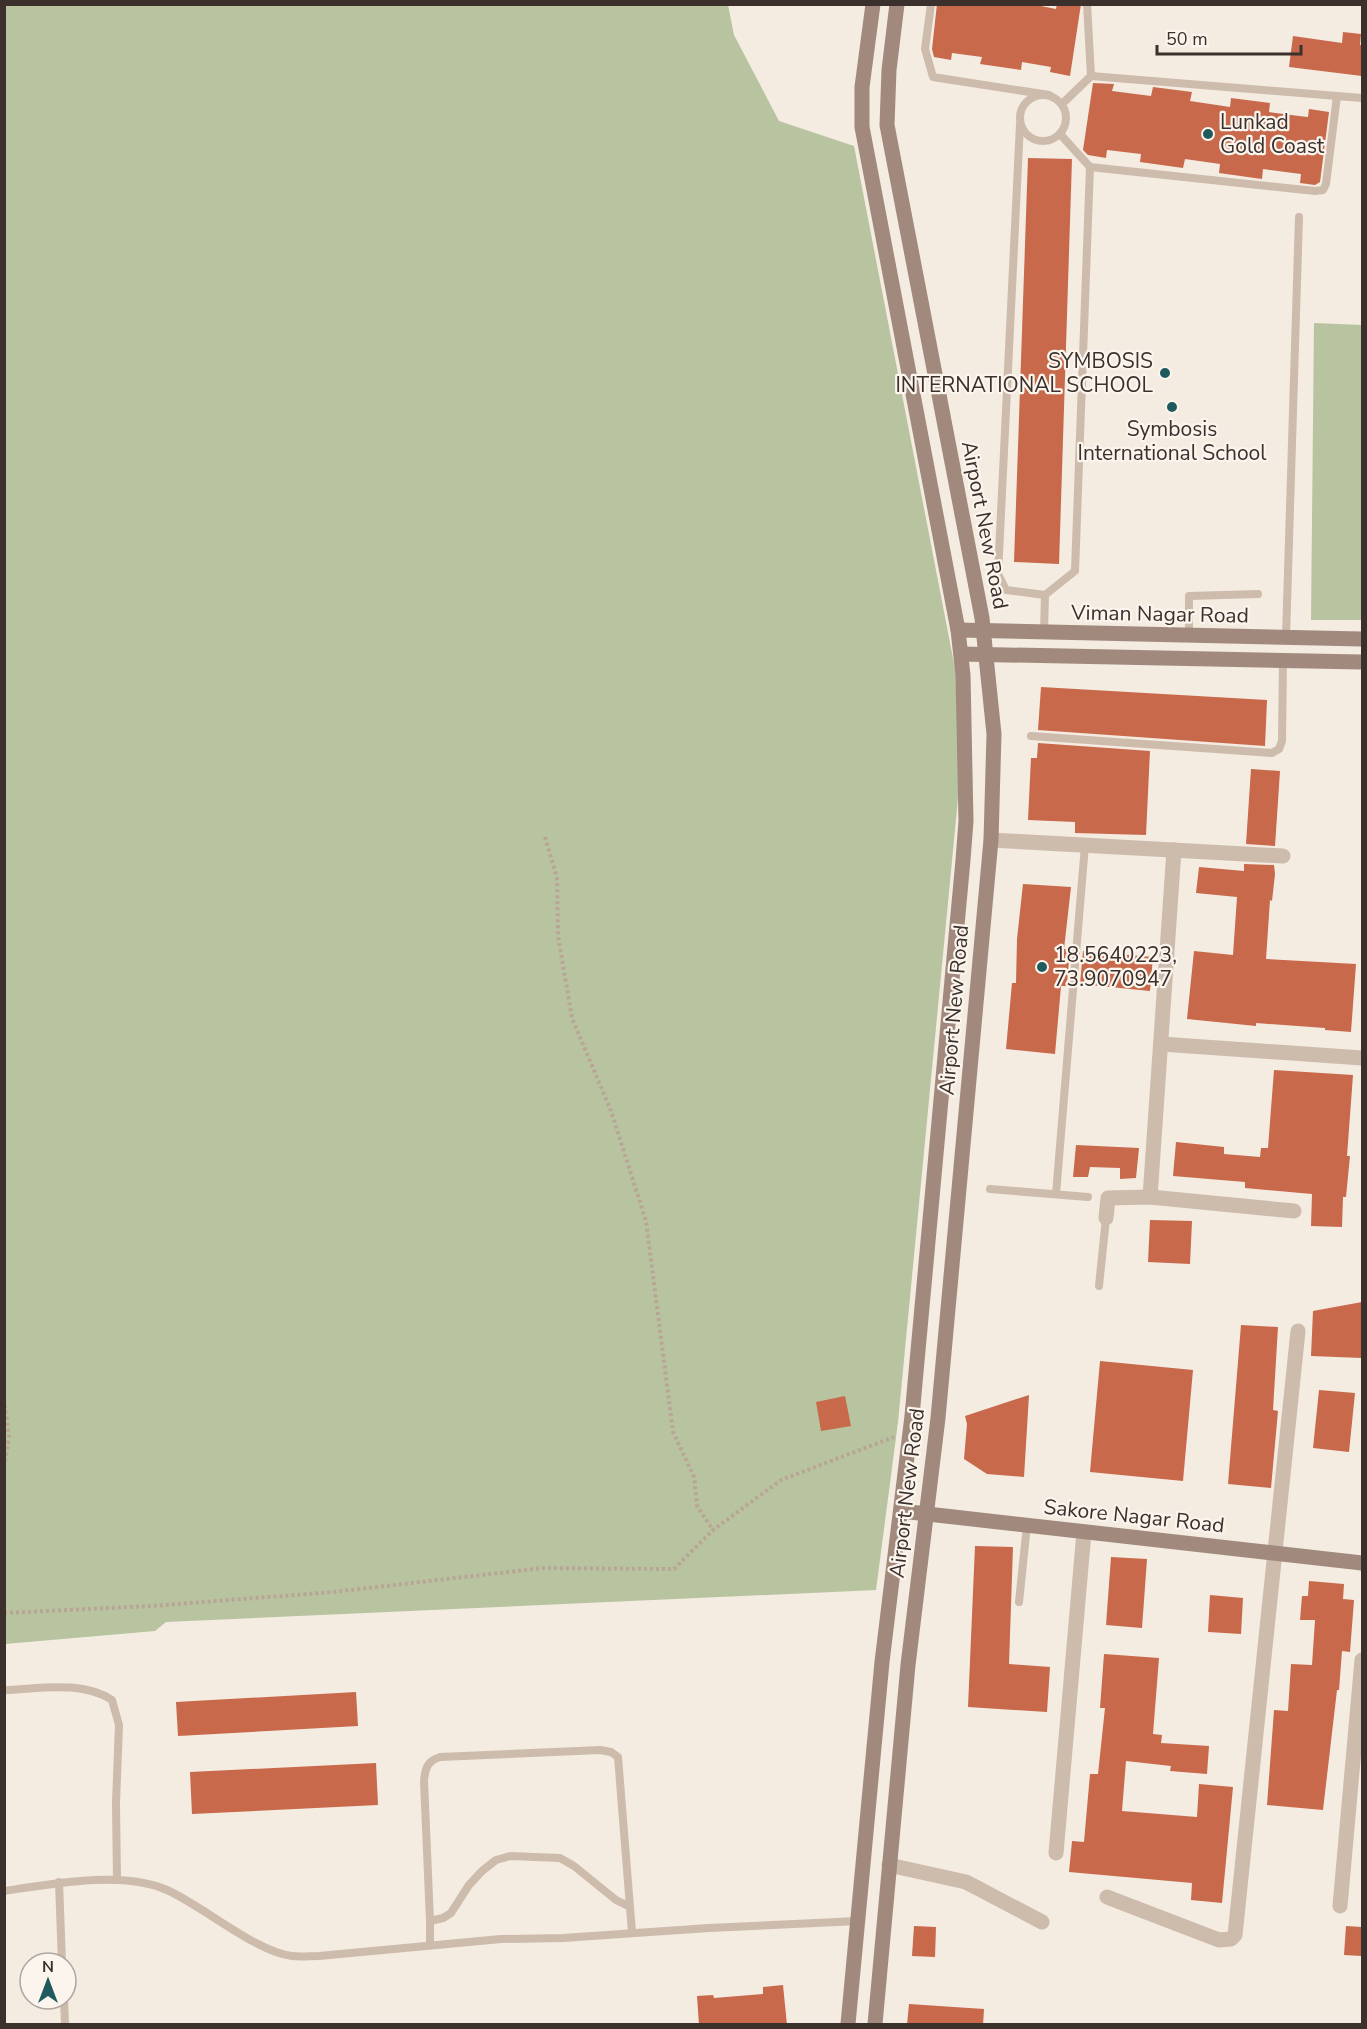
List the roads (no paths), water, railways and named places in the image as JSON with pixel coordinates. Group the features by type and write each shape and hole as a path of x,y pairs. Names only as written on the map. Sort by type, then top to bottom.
{"main road":[{"name":"Airport New Road","path":"848,2025 882,1662 910,1430 966,821 963,675 958,630 861,127 862,87 873,4"},
{"name":"Airport New Road","path":"875,2025 908,1665 938,1418 991,840 994,734 984,631 887,125 889,70 897,4"},
{"name":"Viman Nagar Road","path":"958,630 1362,639"},
{"name":"Viman Nagar Road","path":"961,654 1362,662"},
{"name":"Sakore Nagar Road","path":"901,1511 1362,1563"}],"street":[{"path":"991,840 1283,856"},
{"path":"1150,1197 1174,850"},
{"path":"1161,1044 1362,1058"},
{"path":"1106,1218 1108,1198 1150,1197 1294,1211"},
{"path":"1107,1897 1219,1940 1231,1939 1235,1935 1298,1331"},
{"path":"1056,1853 1084,1532"},
{"path":"1340,1906 1362,1660"},
{"path":"889,1865 966,1882 1042,1922"}],"lane":[{"path":"930,4 925,49 933,78 1048,95 1056,98 1062,104 1066,119 1060,134 1046,141 1030,137 1020,124"},
{"path":"1087,4 1091,76"},
{"path":"1062,104 1091,76 1362,98"},
{"path":"1048,95 1033,97 1026,101 1019,116 998,574 1006,590 1045,595 1075,571 1090,167"},
{"path":"1060,134 1090,167 1323,190 1326,184 1337,96"},
{"path":"1286,638 1299,217"},
{"path":"1189,635 1189,596 1258,594"},
{"path":"1044,632 1045,595"},
{"path":"1031,736 1272,753 1280,749 1282,741 1282,660"},
{"path":"1056,1194 1085,845"},
{"path":"990,1189 1088,1197"},
{"path":"1099,1286 1106,1218"},
{"path":"1018,1602 1027,1526"},
{"path":"4,1690 85,1688 101,1693 112,1700 119,1725 116,1803 117,1880"},
{"path":"430,1945 424,1781 425,1769 431,1760 440,1757 600,1750 611,1752 618,1757 632,1932"},
{"path":"430,1920 443,1918 451,1913 469,1885 482,1871 496,1860 510,1856 560,1858 574,1866 616,1900 630,1907"},
{"path":"4,1891 60,1882 141,1881 166,1889 267,1948 290,1956 319,1956 501,1939 563,1938 632,1932 858,1921"},
{"path":"60,1882 62,1951"}],"place":[{"name":"Lunkad Gold Coast","path":"1208,134"},
{"name":"SYMBOSIS INTERNATIONAL SCHOOL","path":"1165,373"},
{"name":"Symbosis International School","path":"1172,407"},
{"name":"18.5640223, 73.9070947","path":"1042,967"}]}
